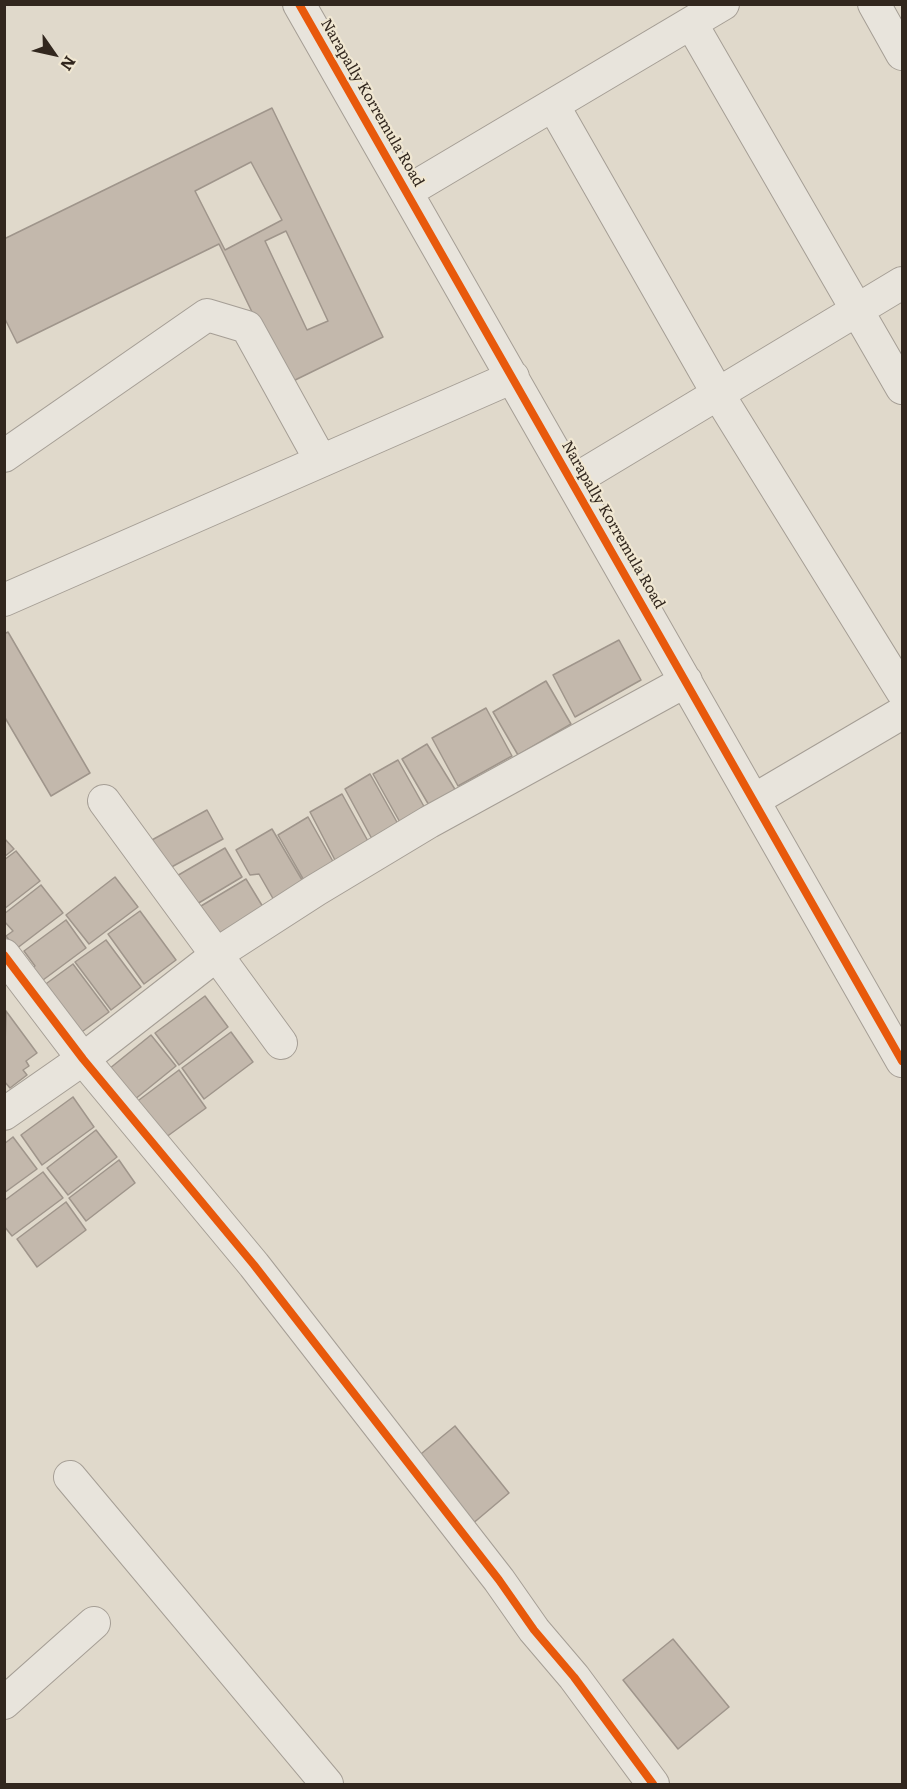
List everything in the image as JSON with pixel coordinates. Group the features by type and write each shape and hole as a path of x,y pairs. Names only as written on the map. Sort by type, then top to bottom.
{"street":[{"name":"Narapally Korremula Road","path":"299,4 408,191 903,1061"},
{"path":"874,4 903,54"},
{"path":"408,191 721,5"},
{"path":"691,24 856,311 903,388"},
{"path":"553,105 718,394 903,691"},
{"path":"573,481 903,284"},
{"path":"4,456 207,315 247,327 321,461"},
{"path":"5,598 513,376"},
{"path":"4,1114 83,1059 216,956 316,890 429,822 686,681"},
{"path":"754,800 903,713"},
{"path":"104,801 281,1043"},
{"path":"4,955 83,1059 254,1265 499,1580 534,1630 574,1677 653,1785"},
{"path":"70,1477 327,1785"},
{"path":"4,1702 94,1623"}],"building":[{"path":"272,108 383,337 287,384 219,244 17,343 4,317 4,239","holes":["251,162 282,220 225,250 195,191","286,231 328,321 307,330 265,241"]},
{"path":"8,632 90,773 51,796 4,716 4,634"},
{"path":"619,640 641,680 575,717 553,675"},
{"path":"546,681 571,724 518,755 493,712"},
{"path":"486,708 512,756 458,786 432,738"},
{"path":"427,744 456,791 430,807 402,759"},
{"path":"398,760 426,810 401,824 373,774"},
{"path":"370,774 398,824 372,839 345,789"},
{"path":"342,794 369,843 336,862 310,812"},
{"path":"207,810 223,839 166,870 150,841"},
{"path":"308,817 335,865 305,882 278,835"},
{"path":"272,829 305,885 275,902 259,874 250,875 236,850"},
{"path":"4,838 14,849 4,857"},
{"path":"225,848 242,877 192,907 175,877"},
{"path":"16,851 40,881 4,909 4,860"},
{"path":"115,877 138,907 89,944 66,915"},
{"path":"246,879 263,907 213,937 196,909"},
{"path":"41,885 63,913 16,949 6,936 13,931 4,921 4,914"},
{"path":"140,911 176,960 144,984 108,934"},
{"path":"66,920 86,948 39,983 29,970 35,966 24,951"},
{"path":"106,940 141,987 111,1010 75,962"},
{"path":"73,964 109,1012 79,1034 43,986"},
{"path":"205,996 228,1027 179,1065 155,1033"},
{"path":"6,1011 37,1053 26,1061 29,1066 23,1070 27,1075 10,1088 4,1081"},
{"path":"231,1032 253,1062 204,1099 182,1068"},
{"path":"151,1035 176,1066 129,1104 104,1073"},
{"path":"179,1070 206,1108 158,1143 131,1106"},
{"path":"73,1097 94,1127 42,1165 21,1135"},
{"path":"96,1130 117,1157 68,1195 47,1168"},
{"path":"13,1137 37,1169 4,1193 4,1144"},
{"path":"119,1160 135,1183 86,1221 69,1198"},
{"path":"43,1172 63,1198 12,1236 4,1226 4,1201"},
{"path":"66,1202 86,1230 37,1267 17,1239"},
{"path":"455,1426 509,1493 471,1525 416,1458"},
{"path":"673,1639 729,1707 678,1749 623,1680"}],"cycle path":[{"path":"299,4 902,1061"},
{"path":"4,955 83,1059 254,1265 499,1580 534,1630 574,1677 653,1784"}]}
